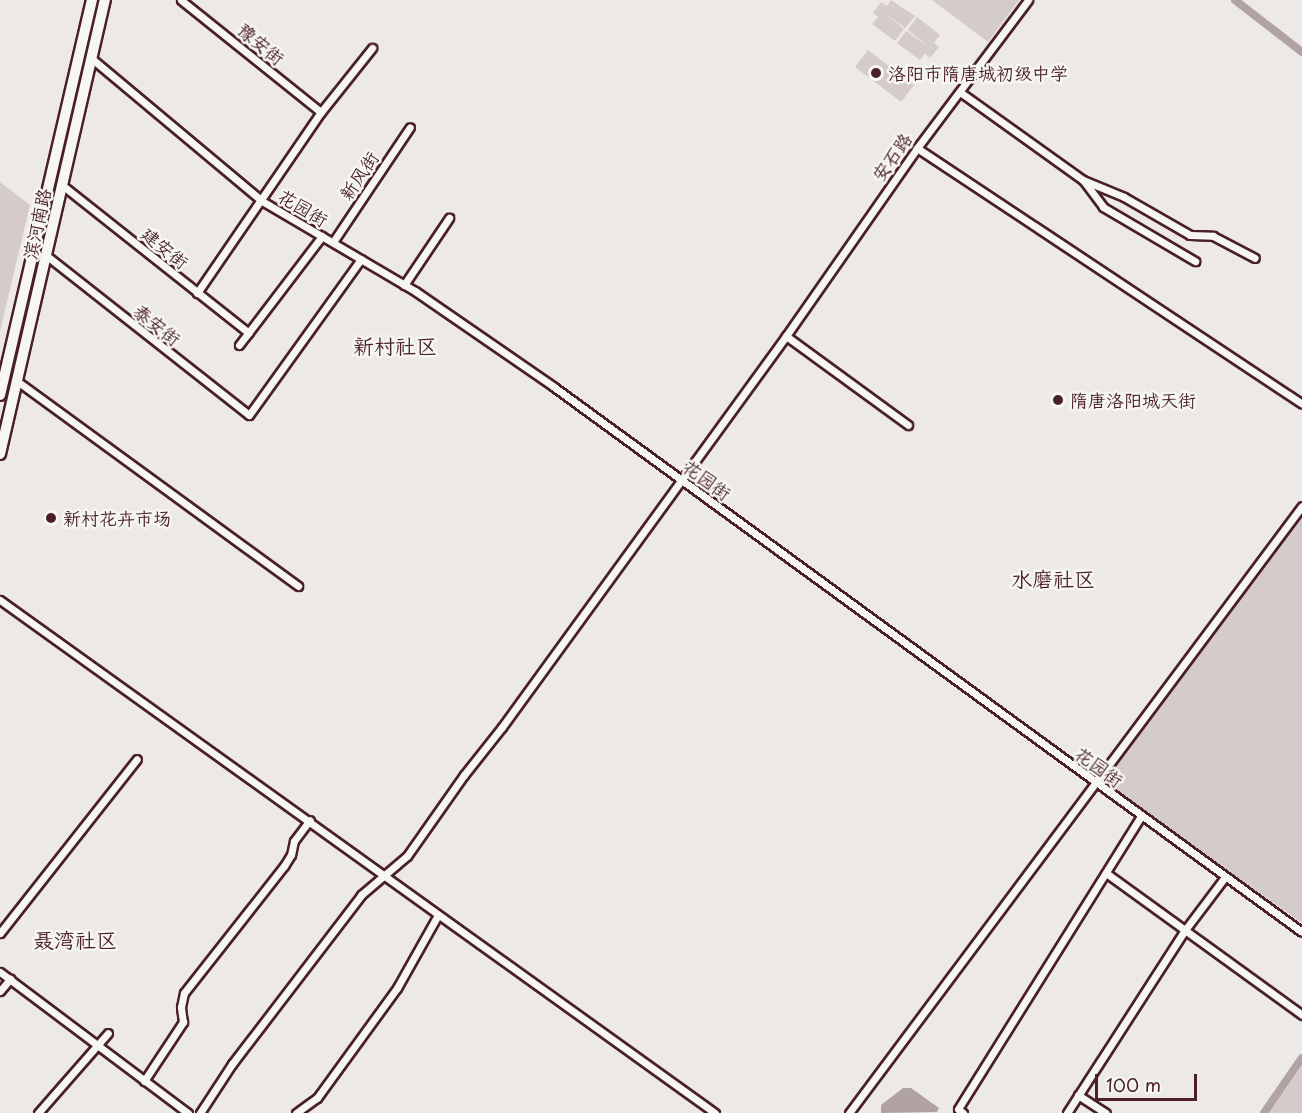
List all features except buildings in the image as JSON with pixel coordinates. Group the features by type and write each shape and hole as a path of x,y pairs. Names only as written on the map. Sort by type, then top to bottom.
{"main road":[{"name":"滨河南路","path":"0,395 92,0"},
{"name":"滨河南路","path":"0,454 105,0"},
{"path":"16,328 29,331"}],"street":[{"name":"豫安街","path":"181,0 321,112"},
{"name":"安石路","path":"201,1113 232,1064 361,895 407,856 464,775 502,727 682,481 917,148 1028,0"},
{"path":"197,293 321,112 372,48"},
{"name":"花园街","path":"91,58 262,201 404,285 554,387 1302,932"},
{"path":"960,92 1083,180 1124,197 1190,234 1213,236 1255,258"},
{"name":"新风街","path":"333,242 411,127"},
{"path":"917,148 1302,404"},
{"path":"1083,180 1102,207 1195,261"},
{"name":"建安街","path":"62,185 249,333"},
{"path":"404,285 449,218"},
{"path":"239,345 321,236"},
{"name":"泰安街","path":"47,256 249,416 361,260"},
{"path":"786,336 908,425"},
{"path":"17,381 298,586"},
{"path":"849,1113 1302,506"},
{"path":"0,600 716,1113"},
{"path":"0,933 137,759"},
{"path":"963,1113 958,1109 1141,816"},
{"path":"144,1081 183,1022 181,1007 184,993 284,866 291,855 294,841 310,820"},
{"path":"1106,873 1302,1015"},
{"path":"1067,1113 1185,930 1225,877"},
{"path":"296,1113 317,1098 397,988 438,915"},
{"path":"0,972 188,1113"},
{"path":"0,991 10,979"},
{"path":"38,1113 108,1033"},
{"path":"1078,1095 1106,1113"}],"shaded area":[{"path":"891,0 915,16 905,28 882,11 904,29 895,41 872,24 878,17 873,13 881,2 887,6"},
{"path":"932,0 1019,0 988,42"},
{"path":"917,17 940,35 934,43 939,47 930,58 925,53 920,60 897,43 906,31 930,48 908,30"},
{"path":"868,50 914,85 901,102 855,67"},
{"path":"0,182 30,205 0,331"},
{"path":"1302,517 1302,923 1100,782"},
{"path":"1302,1066 1302,1113 1269,1113"},
{"path":"903,1088 911,1088 939,1108 937,1112 881,1113 881,1105"}],"waterway":[{"path":"1235,0 1302,52"},
{"path":"1264,1113 1302,1058"}],"place":[{"name":"洛阳市隋唐城初级中学","path":"876,73"},
{"name":"隋唐洛阳城天街","path":"1058,400"},
{"name":"新村花卉市场","path":"51,518"}],"district":[{"name":"新村社区","path":"395,345"},
{"name":"水磨社区","path":"1053,578"},
{"name":"聂湾社区","path":"75,939"}]}
